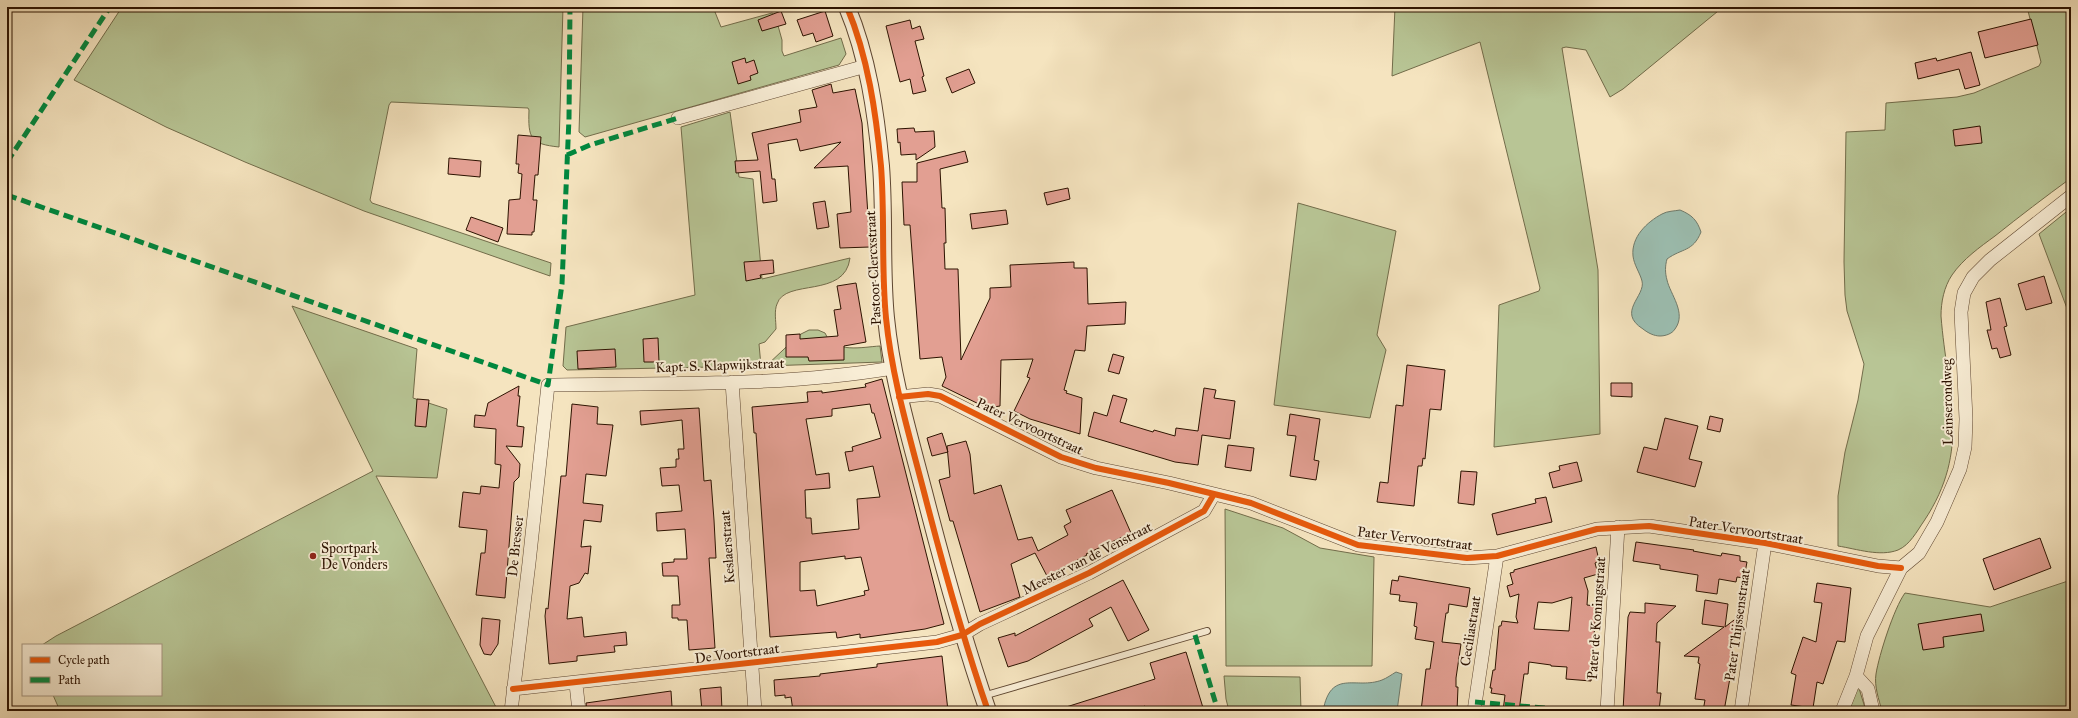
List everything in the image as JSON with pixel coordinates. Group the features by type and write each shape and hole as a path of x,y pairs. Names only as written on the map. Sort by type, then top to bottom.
{"street":[{"name":"Pastoor Clercxstraat","path":"847,7 856,28 866,66 881,167 886,317 893,368 899,397 962,635 986,707"},
{"path":"678,118 866,66"},
{"name":"Leinserondweg","path":"1842,711 1856,676 1867,636 1901,568 1919,553 1937,522 1955,484 1966,447 1961,312 1964,293 1973,277 1990,260 2071,196"},
{"name":"Kapt. S. Klapwijkstraat","path":"548,385 732,382 843,376 893,368"},
{"name":"Keslaerstraat","path":"732,382 755,711"},
{"name":"De Bresser","path":"511,711 548,385"},
{"name":"Pater Vervoortstraat","path":"899,397 928,394 940,396 1061,457 1096,468 1251,503 1358,545 1467,558 1497,556 1597,530 1618,527 1649,526 1765,543 1878,566 1901,568"},
{"name":"Meester van de Venstraat","path":"962,635 980,624 1089,573 1204,511 1214,494"},
{"name":"Pater de Koningstraat","path":"1607,711 1618,527"},
{"name":"Pater Thijssenstraat","path":"1742,711 1765,543"},
{"name":"Ceciliastraat","path":"1474,711 1497,556"},
{"name":"De Voortstraat","path":"514,689 576,684 937,642 962,635"},
{"path":"1856,676 1868,689 1873,711"},
{"path":"576,684 579,711"}],"lane":[{"path":"986,707 1207,631"}],"green space":[{"path":"122,7 563,7 559,147 542,144 533,138 529,127 528,108 391,102 389,105 370,200 372,203 551,263 550,276 364,211 245,162 166,127 74,80"},
{"path":"583,7 713,7 721,27 772,13 775,15 782,40 782,51 784,56 841,38 846,54 839,65 585,137 579,132"},
{"path":"1395,7 1723,7 1623,89 1610,97 1586,50 1566,47 1562,48 1598,270 1600,434 1494,447 1499,305 1539,291 1540,288 1480,42 1392,76"},
{"path":"2027,7 2071,7 2071,178 1972,254 1956,269 1947,284 1942,300 1941,316 1951,396 1953,421 1952,445 1948,470 1939,495 1924,521 1910,541 1898,550 1876,553 1838,546 1838,496 1845,452 1858,400 1864,364 1847,311 1845,295 1844,262 1846,132 1885,130 1886,103 1957,97 1974,93 2039,66 2041,62"},
{"path":"730,112 739,177 753,179 762,279 850,258 846,271 838,279 827,284 791,292 782,296 776,307 776,329 765,342 759,344 761,366 567,370 563,366 566,327 695,295 681,127"},
{"path":"1298,203 1396,231 1377,335 1386,350 1370,418 1274,405"},
{"path":"2071,208 2071,319 2039,234"},
{"name":"Sportpark De Vonders","path":"292,306 417,349 413,398 447,409 437,478 376,476 498,711 60,711 53,696 162,696 162,644 44,644 56,636 373,471"},
{"path":"809,330 818,330 825,333 829,340 842,347 857,348 880,346 882,362 766,366 799,335"},
{"path":"1225,509 1283,528 1320,548 1374,557 1372,666 1226,666"},
{"path":"2071,580 2071,711 1882,711 1876,688 1876,674 1880,655 1896,609 1905,593 1990,607"},
{"path":"1224,676 1300,677 1301,711 1229,711 1226,699"},
{"path":"1858,685 1866,711 1849,711"}],"shaded area":[{"path":"1680,210 1694,218 1701,232 1691,246 1667,259 1666,277 1679,310 1679,317 1678,323 1672,332 1664,336 1660,336 1649,333 1643,329 1635,323 1632,316 1634,304 1642,287 1642,281 1633,256 1633,249 1637,236 1651,221 1664,213"},
{"path":"1396,672 1402,674 1397,711 1323,711 1327,698 1332,689 1338,685 1346,683 1372,682 1384,679"}],"building":[{"path":"781,11 786,24 762,31 758,20"},
{"path":"825,11 833,36 816,42 813,33 803,36 797,20"},
{"path":"2031,19 2038,45 1985,58 1978,32"},
{"path":"910,20 912,29 920,26 924,39 915,41 924,76 922,77 926,91 913,94 910,79 900,82 886,26"},
{"path":"1971,52 1980,85 1965,89 1959,69 1918,79 1915,63 1936,58 1937,61"},
{"path":"745,58 746,63 754,60 758,73 750,76 751,80 738,84 732,62"},
{"path":"969,69 975,83 952,93 946,78"},
{"path":"831,84 833,93 855,89 862,123 870,247 840,248 837,214 851,212 848,166 814,168 841,142 800,151 797,139 768,144 772,179 775,179 777,201 763,203 760,171 736,173 735,161 758,160 752,133 801,122 799,110 817,107 812,90"},
{"path":"1980,126 1982,143 1955,146 1953,130"},
{"path":"914,128 915,132 934,131 935,147 916,160 916,154 901,155 897,129"},
{"path":"518,135 541,137 538,175 535,175 533,200 537,200 534,232 532,232 532,235 507,234 509,200 520,199 522,174 518,173 519,164 516,164"},
{"path":"965,151 968,162 940,169 942,208 945,208 945,269 958,269 961,360 990,298 990,288 1011,287 1010,265 1074,262 1074,268 1087,268 1088,304 1126,302 1125,324 1087,326 1085,351 1075,350 1064,390 1067,391 1066,393 1082,398 1080,434 1030,419 1014,411 1030,378 1027,377 1033,359 1001,360 1000,406 987,408 942,386 946,377 942,357 920,359 910,225 904,225 902,182 917,182 917,163"},
{"path":"449,158 481,161 480,177 448,174"},
{"path":"1068,188 1070,199 1047,205 1044,193"},
{"path":"825,201 829,227 817,229 813,203"},
{"path":"1006,210 1008,224 972,229 970,214"},
{"path":"471,217 503,228 498,242 466,230"},
{"path":"773,260 774,273 760,275 761,278 746,281 744,262"},
{"path":"2044,276 2052,303 2026,310 2018,284"},
{"path":"856,283 866,342 844,346 844,360 809,361 808,357 786,357 786,335 800,334 800,339 838,336 834,310 841,309 837,286"},
{"path":"2000,298 2007,326 2004,327 2011,355 2000,358 1997,348 1992,349 1987,330 1991,330 1986,302"},
{"path":"658,338 659,362 644,362 643,339"},
{"path":"615,349 616,367 578,369 577,351"},
{"path":"1113,354 1124,357 1119,374 1108,371"},
{"path":"1407,365 1445,370 1441,410 1430,409 1425,459 1423,458 1422,466 1418,466 1414,506 1377,502 1380,482 1388,483 1396,405 1403,406"},
{"path":"882,379 944,624 925,629 860,638 860,634 837,638 836,632 770,637 756,433 754,433 752,407 808,402 807,392 822,391 822,393 866,387 865,384","holes":["870,404 881,438 852,447 853,451 845,452 849,471 873,466 880,497 857,499 859,529 812,534 811,518 806,518 805,490 830,488 829,473 816,475 806,419 832,416 832,409","845,556 845,559 861,557 869,590 864,591 865,595 817,606 815,590 800,591 800,562"]},
{"path":"1611,383 1632,383 1632,397 1611,396"},
{"path":"519,386 518,396 520,396 517,426 524,427 522,447 506,446 520,464 519,477 514,482 505,598 476,595 481,553 485,553 487,530 459,527 463,492 480,494 481,486 499,488 501,465 495,464 496,429 474,427 475,415 485,416 488,403"},
{"path":"1204,388 1216,390 1214,398 1235,401 1230,439 1202,435 1198,465 1175,462 1088,436 1094,412 1107,416 1113,395 1127,399 1120,422 1153,432 1154,430 1175,436 1176,428 1198,431"},
{"path":"417,399 429,400 426,427 415,426"},
{"path":"572,404 598,407 597,424 613,425 606,476 586,474 583,503 603,505 601,522 584,520 581,547 591,546 588,574 585,573 579,583 570,586 567,619 582,617 584,637 626,632 627,645 614,646 615,652 577,656 577,661 549,664 545,616 546,608 548,609 561,476 566,476"},
{"path":"699,408 704,481 711,480 714,520 716,558 709,558 715,648 689,650 687,620 672,618 672,605 680,605 678,576 663,576 662,563 674,562 674,559 687,559 685,529 657,531 656,513 682,511 679,485 662,486 660,468 676,467 676,459 679,459 678,449 684,449 682,420 641,425 640,411"},
{"path":"1290,414 1320,419 1314,460 1319,461 1316,480 1290,476 1296,436 1287,435"},
{"path":"1710,416 1723,419 1720,432 1707,429"},
{"path":"1665,418 1698,426 1689,459 1702,462 1695,487 1637,472 1644,447 1657,450"},
{"path":"942,433 948,452 932,456 927,438"},
{"path":"966,441 970,454 974,494 1001,485 1018,540 1032,537 1038,551 1068,535 1064,526 1071,522 1066,510 1112,490 1131,533 1086,554 1087,555 1047,576 1035,553 1011,564 1020,597 980,612 953,521 950,521 939,480 950,477 947,446"},
{"path":"1228,445 1254,448 1251,471 1225,467"},
{"path":"1577,462 1582,481 1553,488 1549,473 1560,470 1559,466"},
{"path":"1461,471 1477,472 1474,505 1458,503"},
{"path":"1546,497 1552,522 1497,535 1492,514 1536,503 1535,499"},
{"path":"2040,538 2051,568 1994,590 1983,559"},
{"path":"1636,542 1694,550 1693,551 1721,556 1722,553 1740,556 1740,561 1747,562 1744,578 1737,577 1736,582 1719,579 1717,594 1696,591 1698,575 1660,569 1660,565 1633,561"},
{"path":"1596,547 1599,561 1595,563 1598,574 1584,578 1588,591 1587,605 1596,606 1591,681 1566,679 1567,667 1529,662 1528,674 1524,674 1519,711 1503,711 1505,695 1491,693 1492,688 1490,688 1493,670 1495,670 1499,626 1501,626 1502,621 1518,623 1516,617 1519,594 1510,597 1507,586 1513,584 1510,573 1514,572 1514,570","holes":["1572,597 1569,631 1534,629 1538,602 1552,603"]},
{"path":"1399,576 1470,588 1467,607 1449,604 1448,613 1446,613 1442,642 1461,644 1456,678 1456,687 1458,687 1457,711 1421,711 1426,669 1430,669 1434,642 1415,639 1417,627 1414,626 1417,603 1399,601 1400,595 1390,594 1392,580 1398,581"},
{"path":"1123,580 1149,630 1128,641 1111,607 1089,619 1093,626 1028,661 1008,667 998,638 1015,633 1015,636"},
{"path":"1817,583 1851,588 1845,642 1837,641 1823,684 1817,682 1813,708 1791,705 1796,675 1791,673 1803,637 1816,642 1822,603 1814,602"},
{"path":"1705,600 1728,604 1725,627 1738,617 1729,668 1736,675 1730,678 1724,711 1703,711 1705,700 1695,699 1700,664 1698,663 1699,657 1684,656 1724,627 1702,624"},
{"path":"1645,603 1676,606 1657,623 1656,642 1660,642 1657,693 1661,693 1659,711 1623,711 1628,617 1630,612 1645,613"},
{"path":"1981,614 1984,631 1943,637 1944,647 1923,650 1918,624"},
{"path":"482,618 500,620 498,644 491,655 484,654 480,645"},
{"path":"1186,652 1204,711 1146,711 1145,706 1130,711 1063,711 1063,708 1155,679 1150,663"},
{"path":"942,656 948,711 845,711 845,708 793,711 791,697 785,698 785,695 775,696 774,680 820,676 820,674 877,667 877,664"},
{"path":"721,687 722,711 702,711 700,689"},
{"path":"671,691 672,707 655,709 655,711 587,711 586,703"}],"marked path":[{"path":"7,162 110,7"},
{"path":"7,195 548,385 562,284 569,118 570,7"},
{"path":"567,155 590,145 678,118"},
{"path":"1195,635 1218,711"},
{"path":"1475,702 1578,711"}],"cycle path":[{"path":"847,7 866,65 877,126 883,204 883,261 886,318 892,362 907,427 946,575 970,657 988,711"},
{"path":"899,397 928,394 940,396 1061,457 1096,468 1169,483 1251,503 1358,545 1467,558 1497,556 1597,529 1649,526 1765,543 1878,566 1901,568"},
{"path":"513,689 937,642 962,635 980,624 1089,573 1204,511 1214,494"}],"place":[{"name":"Sportpark De Vonders","path":"313,556"}]}
